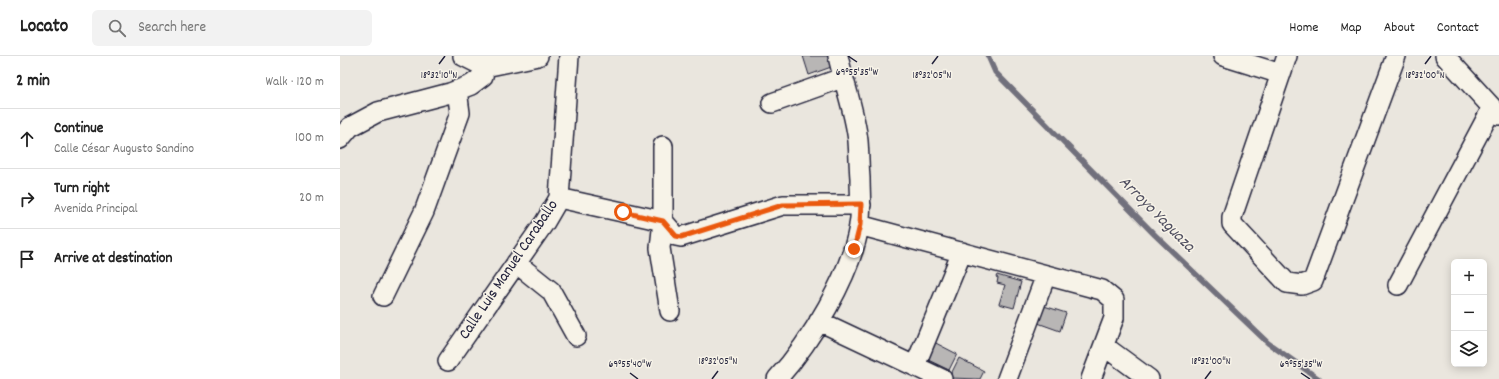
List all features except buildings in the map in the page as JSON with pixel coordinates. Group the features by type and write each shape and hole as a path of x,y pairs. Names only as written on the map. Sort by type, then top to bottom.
{"street":[{"path":"463,56 485,67 538,56"},
{"name":"Calle Luis Manuel Caraballo","path":"448,361 545,222 559,198 569,56"},
{"path":"777,379 788,366 819,321 838,287 852,255 860,225 861,204 858,140 851,106 842,78 838,56"},
{"path":"1223,56 1281,74"},
{"path":"1287,56 1232,217 1232,224 1287,283 1302,285 1313,281 1396,56"},
{"path":"1398,285 1496,111 1445,56"},
{"path":"340,139 350,127 378,112 471,85 483,76 485,67"},
{"path":"772,103 842,78"},
{"path":"383,296 424,212 460,113 457,90"},
{"path":"663,146 663,221 660,248 670,312"},
{"path":"559,198 663,221 676,236 681,237 783,205 861,204"},
{"path":"860,225 1102,290 1114,300 1114,318 1091,379"},
{"path":"915,366 962,252"},
{"path":"516,263 551,291 576,336"},
{"path":"1007,379 1046,275"},
{"path":"819,321 942,379"},
{"path":"1104,346 1149,379"}],"waterway":[{"name":"Arroyo Yaguaza","path":"988,56 995,72 1155,235 1268,343 1319,379"}],"route":[{"path":"623,212 663,221 676,236 681,237 783,205 861,204 860,225 854,249"}]}
